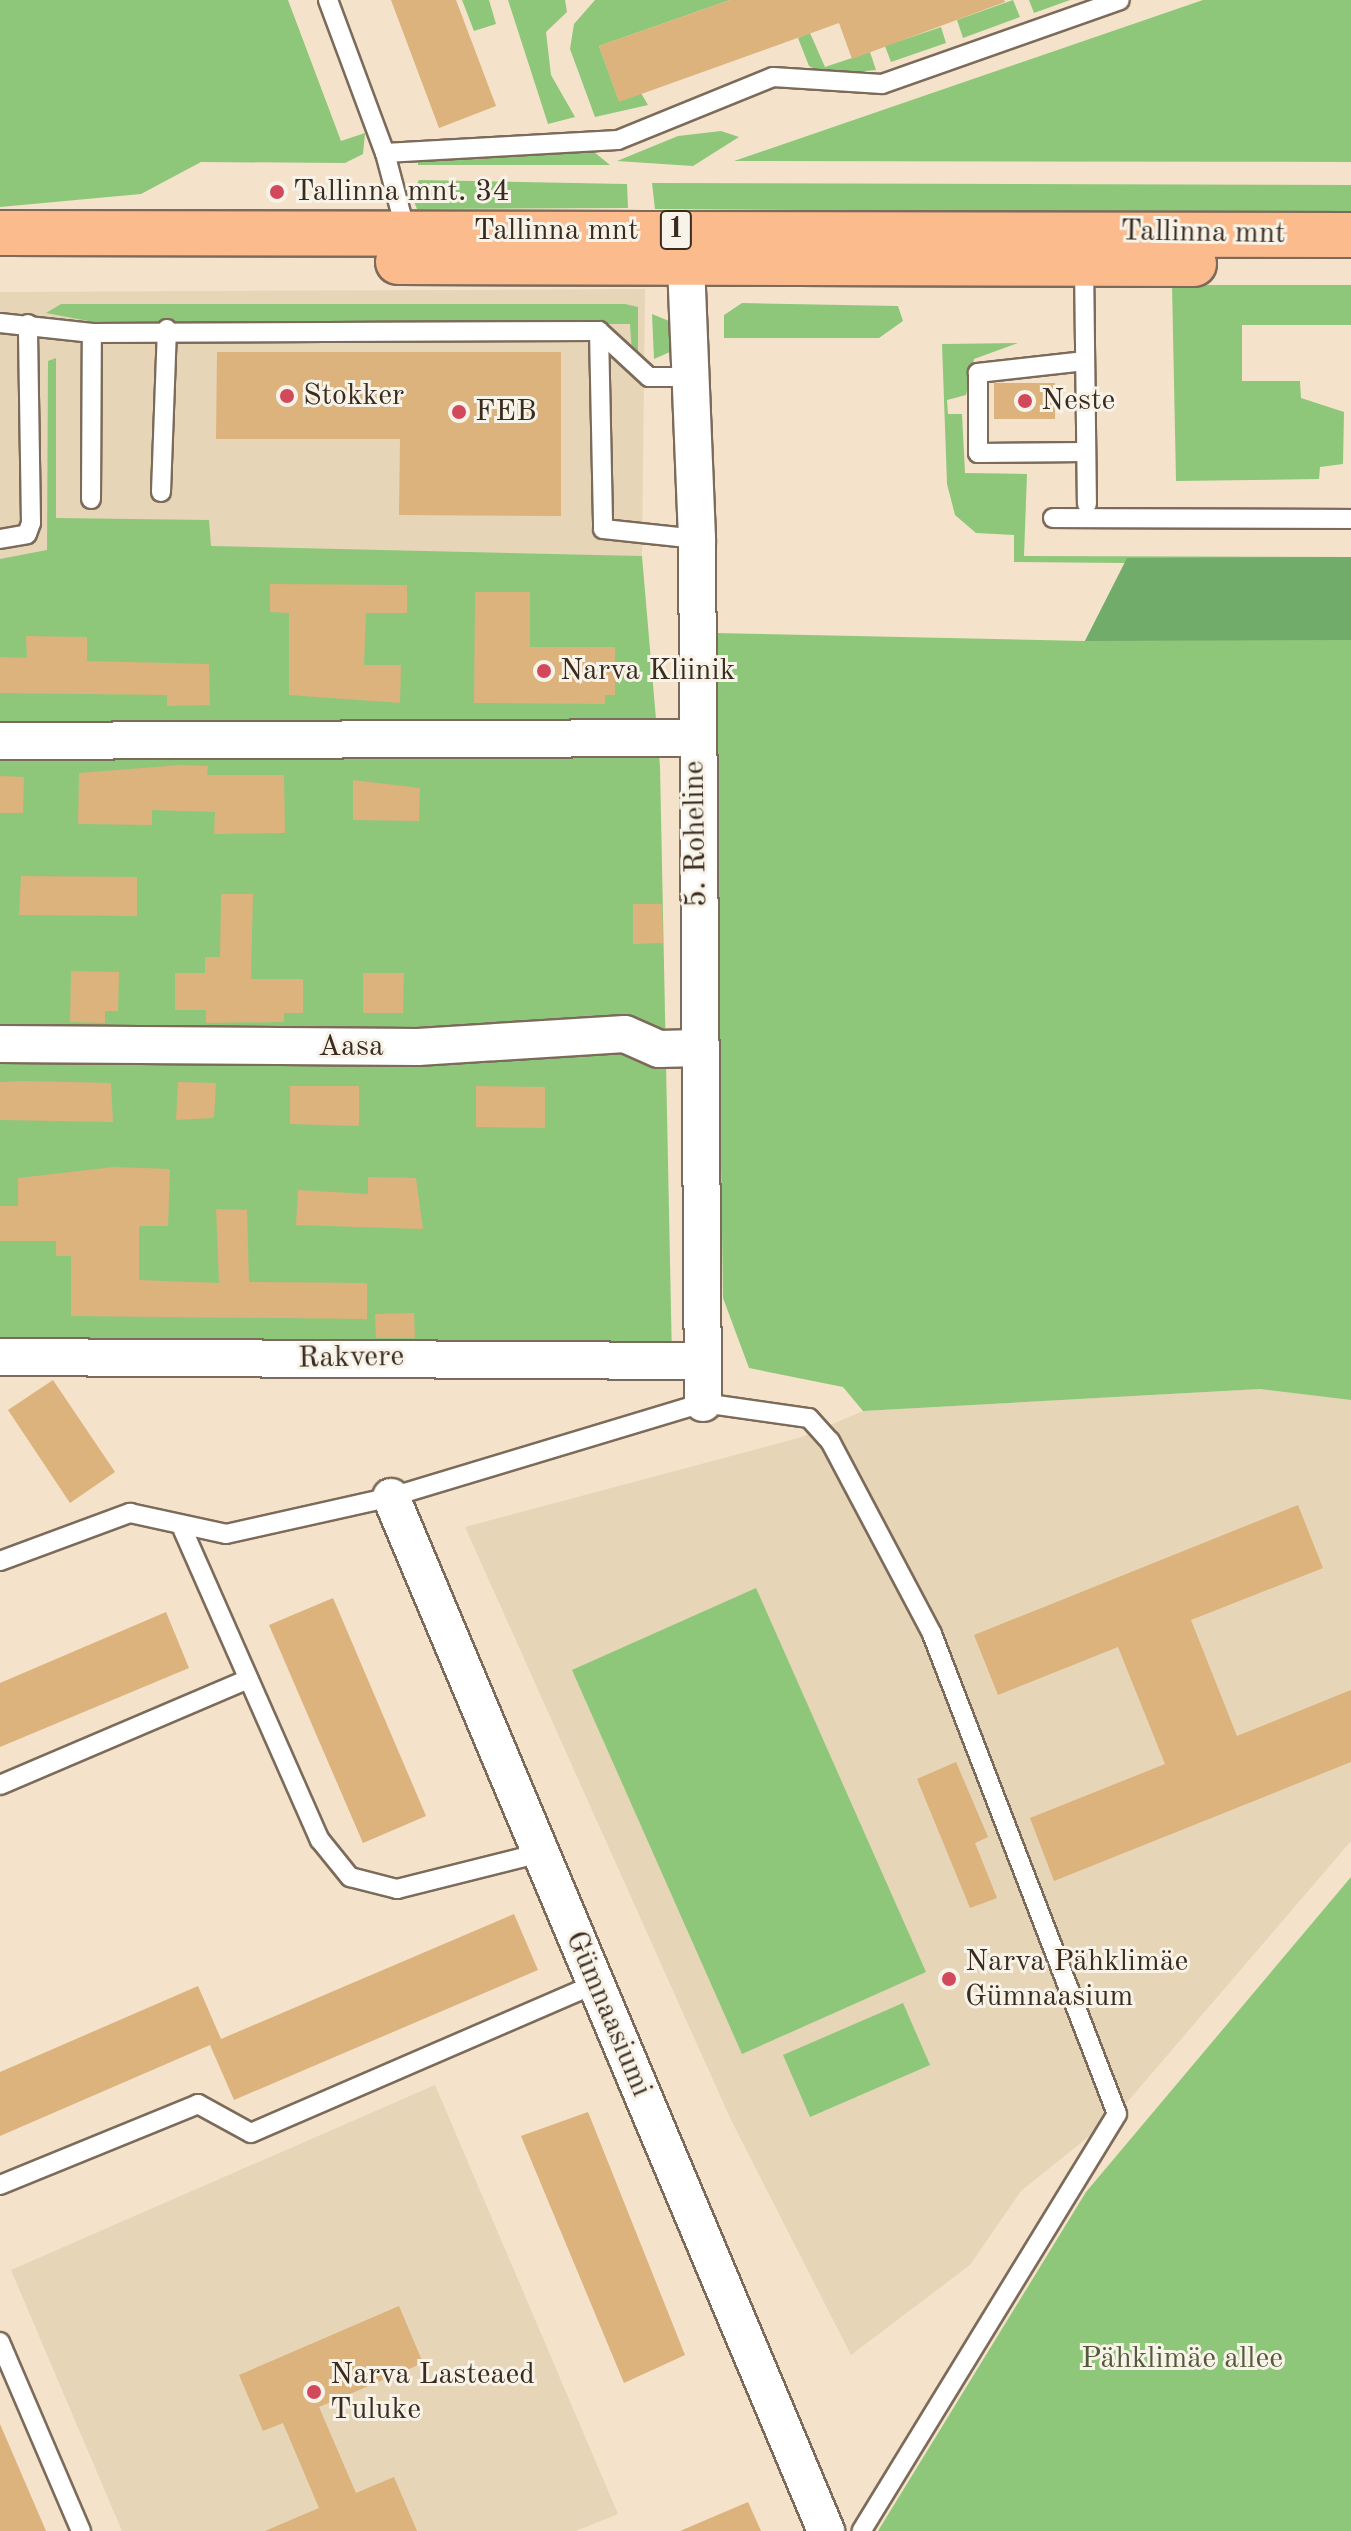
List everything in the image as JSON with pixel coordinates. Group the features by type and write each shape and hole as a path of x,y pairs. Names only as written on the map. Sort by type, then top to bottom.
{"highway":[{"name":"Tallinna mnt","path":"0,233 406,247 1085,248 1351,235"},
{"name":"Tallinna mnt","path":"0,261 406,247"},
{"name":"Tallinna mnt","path":"1085,248 1351,265"}],"street":[{"name":"5. Roheline","path":"687,247 697,539 695,738 703,1403"},
{"path":"0,741 695,738"},
{"name":"Aasa","path":"0,1044 418,1047 625,1034 659,1049 699,1048"},
{"name":"Rakvere","path":"0,1357 701,1361"},
{"name":"Gümnaasiumi","path":"391,1497 826,2531"}],"lane":[{"path":"328,0 385,153 406,247"},
{"path":"385,153 618,140 773,77 882,84 1120,0"},
{"path":"1085,248 1087,504"},
{"path":"0,323 92,333 167,329 599,331 649,377 693,377"},
{"path":"0,539 27,534 31,523 28,324"},
{"path":"161,492 167,329"},
{"path":"599,331 603,529 697,539"},
{"path":"91,499 92,333"},
{"path":"1085,361 978,373 978,453 1086,452"},
{"path":"1053,518 1351,519"},
{"path":"0,1561 130,1513 183,1530 226,1534 391,1497 703,1403 809,1418 830,1441 932,1634 1117,2114 861,2531"},
{"path":"183,1530 320,1840 350,1877 397,1889 540,1853"},
{"path":"0,1785 248,1679"},
{"path":"0,2185 198,2104 251,2133 596,1984"},
{"path":"0,2342 81,2531"}],"shaded area":[{"path":"645,289 642,556 233,550 0,591 0,292"},
{"name":"Narva Pähklimäe Gümnaasium","path":"1260,1389 1351,1400 1351,1841 1117,2114 1021,2191 970,2265 851,2355 731,2120 465,1527 802,1437 863,1411"},
{"name":"Narva Lasteaed Tuluke","path":"435,2085 618,2514 576,2531 122,2531 11,2270"}],"green space":[{"path":"0,0 288,0 341,141 365,133 363,154 345,163 201,162 141,194 0,207"},
{"path":"462,0 489,0 496,24 474,31"},
{"path":"508,0 565,0 567,12 546,32 551,75 575,117 548,124"},
{"path":"595,0 730,0 599,46 619,101 641,93 648,105 595,117 570,49 574,24"},
{"path":"1013,0 1020,17 963,38 957,20"},
{"path":"1029,0 1070,0 1034,13"},
{"path":"1203,0 1351,0 1351,162 734,161"},
{"path":"941,27 946,43 891,62 885,46"},
{"path":"810,33 825,67 870,52 876,70 826,75 809,66 798,38"},
{"path":"721,131 739,137 693,166 617,161 678,136"},
{"path":"588,147 610,165 418,165 418,162"},
{"path":"419,180 627,184 628,208 417,209 411,194"},
{"path":"652,183 1351,185 1351,214 655,209"},
{"path":"1172,285 1351,285 1351,325 1242,325 1242,381 1300,381 1301,398 1344,412 1343,464 1320,467 1319,479 1176,481"},
{"path":"742,303 898,306 903,321 879,338 724,338 724,315"},
{"path":"61,304 625,304 638,307 638,354 632,353 630,324 99,323 46,313"},
{"path":"652,314 674,323 670,352 654,359"},
{"path":"1018,343 974,359 966,395 947,400 948,414 962,414 965,473 1027,474 1024,556 1351,557 1351,1400 1260,1389 863,1411 843,1387 749,1368 723,1298 713,633 1085,641 1125,563 1014,562 1014,535 976,533 955,515 947,484 942,344"},
{"path":"56,358 56,518 209,520 211,546 642,556 660,766 672,1360 0,1355 0,559 47,550 48,361"},
{"path":"1351,557 1351,640 1085,641 1127,558"},
{"path":"756,1588 926,1972 742,2054 572,1670"},
{"name":"Pähklimäe allee","path":"1351,1877 1351,2531 878,2531 1086,2192"},
{"path":"903,2003 930,2065 810,2117 783,2055"}],"building":[{"path":"391,0 456,0 496,106 439,128"},
{"path":"730,0 1005,2 852,59 839,23 619,102 599,46"},
{"name":"FEB","path":"217,352 561,352 561,516 399,515 400,439 216,439"},
{"name":"Neste","path":"994,383 1055,383 1055,419 994,419"},
{"path":"270,584 407,585 407,613 366,613 364,665 401,665 400,703 289,695 289,613 270,612"},
{"name":"Narva Kliinik","path":"475,592 530,592 530,647 615,647 615,695 605,695 605,704 474,703"},
{"path":"26,636 87,637 87,661 209,664 210,705 167,706 167,695 0,693 0,657 27,658"},
{"path":"180,765 208,766 207,775 284,775 285,833 214,834 215,812 152,810 152,825 78,824 79,773"},
{"path":"0,776 24,777 23,813 0,813"},
{"path":"353,780 420,788 419,821 353,820"},
{"path":"21,876 137,877 137,916 19,915"},
{"path":"221,894 253,894 251,979 303,979 303,1013 284,1013 284,1022 206,1023 206,1010 175,1010 175,973 205,973 205,957 220,957"},
{"path":"633,904 662,904 663,943 633,944"},
{"path":"71,971 119,972 118,1011 105,1011 105,1023 70,1022"},
{"path":"363,973 404,973 403,1013 363,1013"},
{"path":"0,1082 111,1083 113,1122 0,1120"},
{"path":"178,1082 216,1083 214,1118 176,1120"},
{"path":"290,1086 359,1086 359,1126 290,1124"},
{"path":"476,1086 545,1087 545,1128 476,1127"},
{"path":"114,1167 170,1169 168,1226 139,1226 139,1280 219,1283 216,1209 247,1210 249,1282 367,1283 367,1319 71,1316 71,1256 56,1256 56,1241 0,1241 0,1206 18,1206 18,1178"},
{"path":"368,1177 416,1178 423,1229 296,1225 298,1190 368,1194"},
{"path":"414,1313 415,1338 376,1338 375,1314"},
{"path":"53,1380 115,1472 70,1503 8,1410"},
{"path":"1298,1505 1323,1568 1191,1620 1237,1736 1351,1690 1351,1762 1054,1881 1030,1818 1165,1764 1118,1647 998,1695 974,1635"},
{"path":"333,1598 426,1816 363,1843 269,1625"},
{"path":"166,1612 189,1668 0,1747 0,1683"},
{"path":"956,1762 988,1837 975,1843 997,1898 970,1908 917,1779"},
{"path":"514,1914 538,1970 234,2100 210,2045 0,2136 0,2072 198,1986 221,2039"},
{"path":"588,2112 685,2355 624,2383 521,2136"},
{"path":"399,2306 423,2363 319,2407 356,2493 394,2477 417,2531 265,2531 319,2508 283,2423 263,2431 239,2375"},
{"path":"0,2424 46,2531 0,2531"},
{"path":"748,2502 761,2531 680,2531"}],"place":[{"name":"Tallinna mnt. 34","path":"277,192"},
{"name":"Stokker","path":"287,396"},
{"name":"Neste","path":"1025,401"},
{"name":"FEB","path":"459,412"},
{"name":"Narva Kliinik","path":"544,671"},
{"name":"Narva Pähklimäe Gümnaasium","path":"949,1979"},
{"name":"Narva Lasteaed Tuluke","path":"314,2392"}]}
